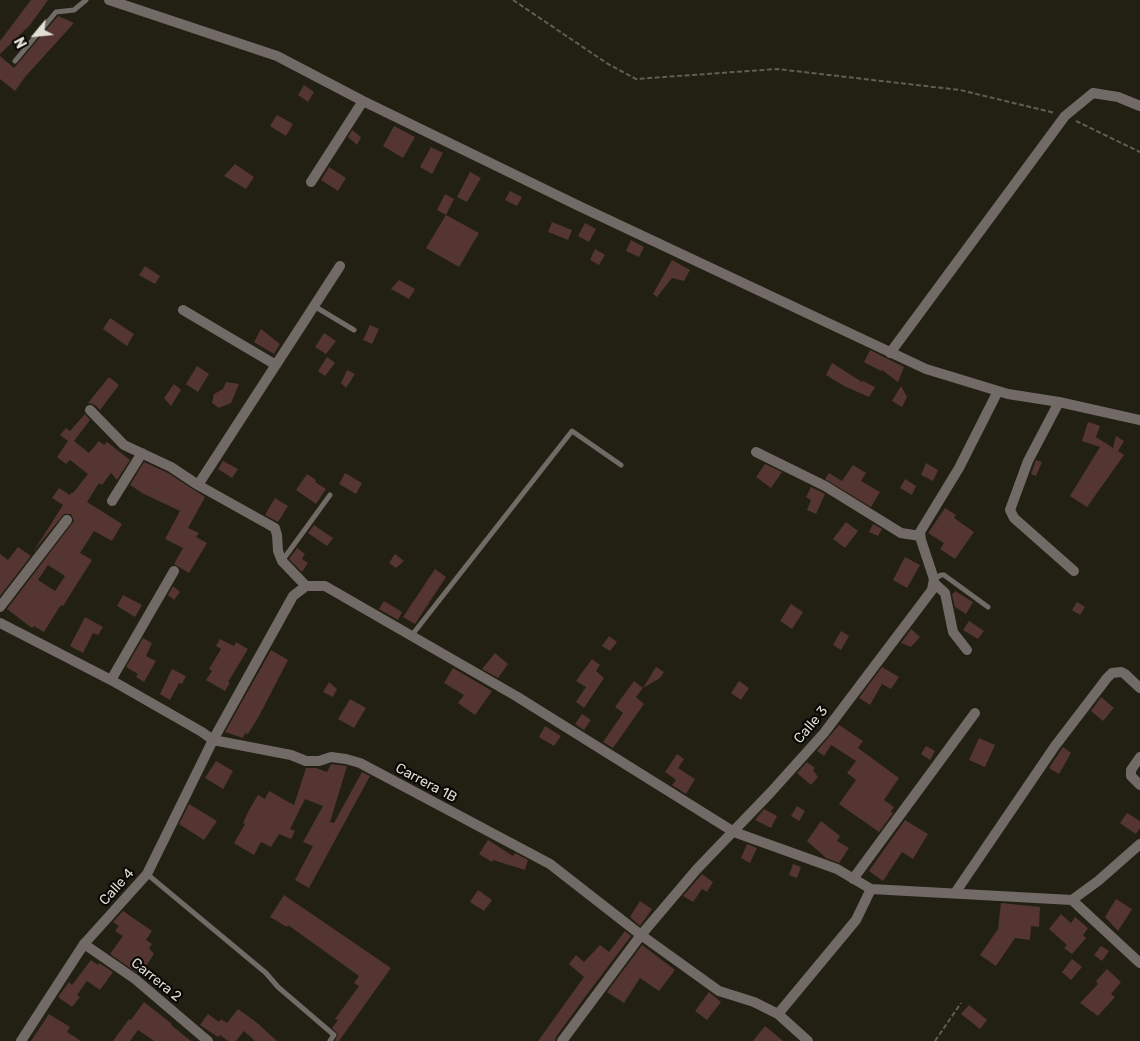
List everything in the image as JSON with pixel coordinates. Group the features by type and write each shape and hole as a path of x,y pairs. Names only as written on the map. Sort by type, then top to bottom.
{"street":[{"path":"109,0 277,56 363,101 581,207 926,369 998,391 1140,420"},
{"path":"890,353 1065,116 1093,93 1118,97 1140,106"},
{"path":"311,182 363,101"},
{"path":"198,485 340,266"},
{"path":"183,310 276,365"},
{"path":"967,650 953,632 945,593 934,581 920,532 959,468 998,391"},
{"path":"1059,402 1028,461 1010,510 1014,518 1074,571"},
{"path":"90,410 124,444 171,467 198,485 275,528 278,551 282,560 306,586 325,586 412,635 516,696 734,832 837,868 871,889 1072,900 1140,963"},
{"path":"756,452 824,486 901,532 920,536"},
{"path":"112,500 142,453"},
{"path":"0,607 67,520"},
{"path":"110,680 174,571"},
{"name":"Calle 3","path":"562,1041 641,935 697,868 734,832 824,733 932,590 934,581"},
{"name":"Calle 4","path":"21,1041 84,944 147,874 213,740 293,596 306,586"},
{"name":"Carrera 1B","path":"0,623 110,680 213,740 291,755 306,761 319,761 331,757 346,758 360,763 550,864 641,935 719,991 754,1002 778,1014 808,1041"},
{"path":"955,893 1054,746 1107,678 1112,673 1121,672 1140,688"},
{"path":"854,879 975,713"},
{"path":"1140,757 1130,770 1131,776 1140,785"},
{"path":"1072,900 1098,881 1140,844"},
{"path":"778,1014 856,920 871,889"},
{"name":"Carrera 2","path":"84,944 135,979 208,1041"}],"lane":[{"path":"15,61 56,12 74,10 86,0"},
{"path":"314,306 354,330"},
{"path":"412,635 572,430 621,465"},
{"path":"282,560 330,496"},
{"path":"934,581 944,574 988,607"},
{"path":"147,874 266,973 278,987 334,1036 330,1041"}],"path":[{"path":"513,0 608,64 636,79 777,69 960,90 1065,116 1140,152"},
{"path":"935,1041 961,1003"}],"building":[{"path":"31,0 48,0 30,25 0,54 0,41"},
{"path":"58,16 74,23 25,77 15,91 0,79 0,56 14,68"},
{"path":"304,85 314,92 308,102 298,95"},
{"path":"277,115 293,124 286,136 270,126"},
{"path":"394,126 415,137 403,158 383,146"},
{"path":"352,130 361,137 357,145 348,137"},
{"path":"431,147 443,153 432,174 420,167"},
{"path":"235,164 254,177 246,189 224,176"},
{"path":"329,167 346,178 338,191 321,180"},
{"path":"470,172 481,178 467,202 457,197"},
{"path":"510,191 522,197 517,206 505,200"},
{"path":"445,194 454,199 446,215 437,210"},
{"path":"446,215 479,233 459,267 426,248"},
{"path":"552,222 572,230 568,240 548,232"},
{"path":"585,223 596,229 589,242 578,236"},
{"path":"631,240 644,247 639,257 626,251"},
{"path":"595,249 605,255 599,265 590,260"},
{"path":"672,260 690,270 684,281 672,278 657,297 653,294"},
{"path":"145,266 160,276 155,284 139,275"},
{"path":"399,280 415,289 409,299 391,289"},
{"path":"110,318 134,334 127,346 103,329"},
{"path":"370,325 379,329 372,344 363,340"},
{"path":"261,329 280,344 274,354 254,342"},
{"path":"324,333 336,341 326,354 315,347"},
{"path":"870,350 904,367 898,382 882,370 864,362"},
{"path":"327,357 335,363 325,376 318,371"},
{"path":"832,363 862,382 875,387 869,397 844,386 826,375"},
{"path":"197,366 209,374 198,392 186,384"},
{"path":"347,370 355,374 346,388 341,383"},
{"path":"109,377 119,385 100,410 95,405 88,403"},
{"path":"226,382 239,384 231,403 219,408 212,403 214,394 223,389"},
{"path":"174,384 181,390 171,406 164,398"},
{"path":"901,386 907,397 902,407 892,401"},
{"path":"85,414 90,420 74,441 89,453 99,441 104,445 107,442 130,460 117,480 111,473 102,485 99,483 87,502 122,524 112,541 94,531 80,553 92,560 44,632 34,626 32,628 7,609 74,521 71,514 64,514 33,552 63,505 52,498 59,488 70,495 88,474 70,460 66,464 57,457 68,441 60,435 66,428 70,431","holes":["48,565 65,576 55,591 38,580"]},
{"path":"1088,422 1100,426 1096,437 1113,448 1116,436 1124,441 1118,451 1124,455 1087,507 1070,496 1100,447 1082,441"},
{"path":"1036,460 1042,462 1036,476 1031,474"},
{"path":"223,461 238,469 232,478 218,469"},
{"path":"144,462 168,473 205,497 188,528 199,533 196,537 207,543 189,573 174,564 183,548 165,539 180,511 142,493 130,485"},
{"path":"926,463 938,470 933,481 921,475"},
{"path":"765,464 782,472 771,488 756,477"},
{"path":"853,465 866,473 861,481 880,492 871,507 825,479 829,473 842,481"},
{"path":"345,473 362,483 356,494 339,484"},
{"path":"307,474 326,489 316,504 296,490"},
{"path":"905,479 916,486 912,495 900,488"},
{"path":"811,487 825,494 816,514 807,510 811,500 806,497"},
{"path":"275,498 288,506 278,522 265,515"},
{"path":"945,508 956,515 954,518 974,532 955,559 940,549 944,543 928,533"},
{"path":"846,522 858,531 845,548 833,539"},
{"path":"873,524 882,529 878,536 869,532"},
{"path":"314,525 333,538 327,546 308,533"},
{"path":"18,547 31,556 0,596 0,554 8,560"},
{"path":"297,548 305,554 302,559 308,563 302,572 289,559"},
{"path":"395,554 404,561 396,568 389,563"},
{"path":"905,557 920,565 907,588 893,580"},
{"path":"435,569 446,577 415,624 403,617"},
{"path":"173,586 180,592 174,600 168,595"},
{"path":"955,591 973,602 966,614 955,607 952,595"},
{"path":"123,595 142,605 135,617 117,606"},
{"path":"384,601 402,612 398,620 379,609"},
{"path":"1077,602 1085,607 1080,615 1072,610"},
{"path":"791,604 803,612 792,629 780,621"},
{"path":"85,617 103,627 98,635 93,633 83,653 70,646"},
{"path":"969,621 984,631 978,639 963,630"},
{"path":"911,629 920,637 911,647 901,643"},
{"path":"841,631 849,636 841,650 833,645"},
{"path":"609,636 617,642 610,651 602,646"},
{"path":"143,638 152,643 146,656 156,661 144,682 136,677 138,674 126,667"},
{"path":"220,639 234,646 236,642 248,649 228,682 230,683 225,691 206,680 212,671 209,669 221,649 216,646"},
{"path":"271,650 288,660 259,716 248,734 245,733 243,738 225,732"},
{"path":"495,653 508,664 498,678 482,669"},
{"path":"592,659 600,665 596,671 604,678 584,708 576,702 586,687 576,681"},
{"path":"656,667 664,672 660,678 643,688"},
{"path":"882,667 899,677 891,689 882,684 870,705 859,698"},
{"path":"453,668 492,691 475,715 458,703 464,695 444,683"},
{"path":"172,669 186,676 182,684 179,683 170,700 160,694"},
{"path":"634,681 643,688 636,697 644,704 613,748 603,742 623,713 615,707"},
{"path":"739,681 749,688 741,700 731,693"},
{"path":"329,682 337,689 333,697 323,692"},
{"path":"1101,697 1114,708 1103,721 1091,711"},
{"path":"350,699 366,708 354,728 338,719"},
{"path":"582,714 591,720 584,730 575,724"},
{"path":"839,725 863,741 858,748 899,778 884,800 894,807 891,812 893,813 879,832 839,804 856,780 847,773 856,761 831,745 824,756 817,751"},
{"path":"545,726 561,736 554,746 539,737"},
{"path":"979,738 995,745 985,767 969,760"},
{"path":"926,746 935,751 930,760 921,754"},
{"path":"1063,747 1071,753 1059,774 1049,768"},
{"path":"677,754 684,759 678,768 695,779 686,794 672,785 676,780 665,772"},
{"path":"216,761 233,771 223,789 205,778"},
{"path":"807,762 815,768 813,770 818,777 811,785 797,773"},
{"path":"331,764 347,766 330,822 334,823 362,772 370,776 309,888 295,880 313,846 303,842 323,806 305,799 290,829 295,831 291,839 279,834 271,847 261,842 254,855 234,843 258,795 265,799 269,791 294,805 306,768 316,768 327,772"},
{"path":"189,804 217,821 204,840 179,824"},
{"path":"797,806 805,811 799,821 791,816"},
{"path":"764,809 777,816 771,828 755,820"},
{"path":"1127,813 1140,821 1140,828 1136,834 1120,823"},
{"path":"905,820 928,834 913,859 902,852 883,881 869,871"},
{"path":"821,821 840,836 837,841 849,848 839,863 826,858 807,841"},
{"path":"488,840 513,856 515,853 528,860 525,870 493,860 492,862 479,854"},
{"path":"747,844 757,848 750,863 741,858"},
{"path":"793,864 801,867 797,878 789,875"},
{"path":"702,874 713,882 707,892 702,889 693,902 683,896"},
{"path":"478,890 492,900 484,911 470,902"},
{"path":"284,895 391,968 339,1041 335,1041 338,1034 332,1028 338,1020 335,1019 359,986 354,983 359,976 288,925 287,927 270,917"},
{"path":"1116,899 1132,909 1118,931 1105,917"},
{"path":"640,901 652,909 640,926 630,917"},
{"path":"1001,903 1040,907 1039,927 1031,926 1030,940 1015,938 996,966 980,955 998,929"},
{"path":"123,911 152,931 146,940 152,944 149,948 154,954 140,975 110,954 123,936 115,931 119,926 113,922"},
{"path":"1061,914 1071,923 1075,917 1088,928 1083,935 1086,938 1072,954 1064,948 1067,945 1049,929"},
{"path":"625,931 631,936 556,1037 555,1041 538,1041 584,977 569,964 576,955 584,962 600,945 609,952"},
{"path":"642,945 675,970 659,991 640,978 624,1003 607,992"},
{"path":"1101,946 1109,951 1102,961 1094,955"},
{"path":"1072,959 1082,967 1071,980 1062,972"},
{"path":"91,960 113,972 100,990 87,981 77,995 80,997 72,1007 58,997 69,982 72,985"},
{"path":"1107,969 1121,982 1111,994 1115,997 1098,1016 1080,1003 1098,984 1096,981"},
{"path":"709,992 721,1002 707,1020 695,1011"},
{"path":"144,1002 191,1041 154,1041 138,1030 130,1041 113,1041"},
{"path":"969,1005 987,1020 980,1029 961,1014"},
{"path":"238,1009 277,1041 255,1041 244,1031 236,1041 228,1041 200,1025 208,1014 219,1022 221,1019 227,1023"},
{"path":"49,1014 70,1027 67,1032 81,1041 31,1041"},
{"path":"765,1026 783,1041 753,1041"}]}
